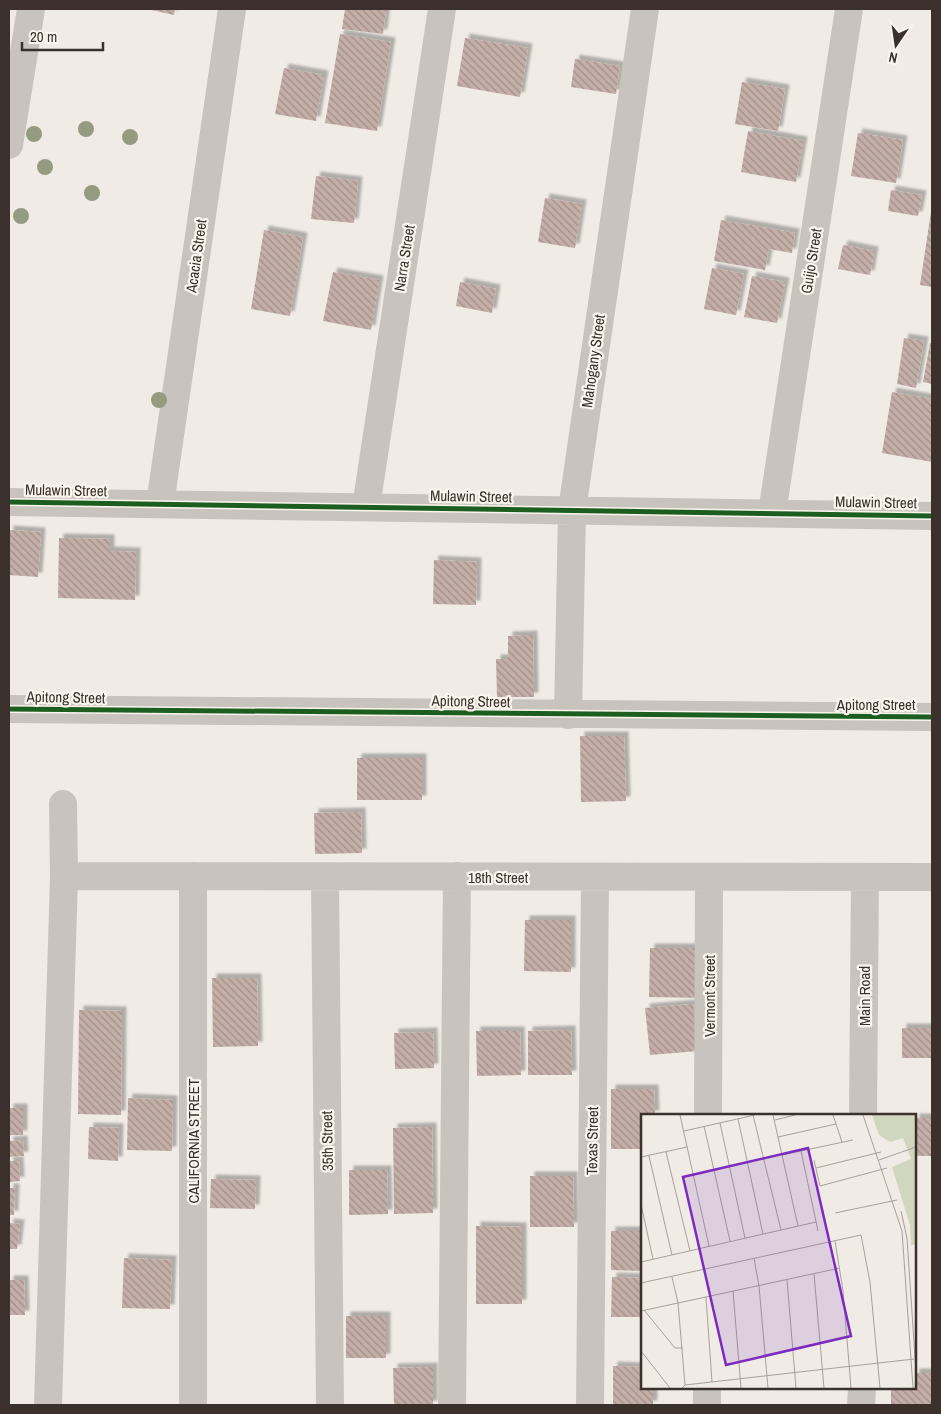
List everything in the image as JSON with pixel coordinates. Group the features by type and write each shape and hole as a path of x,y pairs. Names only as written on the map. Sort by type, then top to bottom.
{"street":[{"path":"9,146 31,9"},
{"name":"Acacia Street","path":"160,504 232,9"},
{"name":"Narra Street","path":"366,507 442,9"},
{"name":"Mahogany Street","path":"568,715 572,510 645,9"},
{"name":"Guijo Street","path":"772,513 849,9"},
{"name":"Mulawin Street","path":"9,502 932,516"},
{"name":"Apitong Street","path":"9,709 932,717"},
{"path":"48,1405 64,876 63,804"},
{"name":"18th Street","path":"64,876 932,877"},
{"name":"CALIFORNIA STREET","path":"193,876 193,1405"},
{"path":"452,1405 457,876"},
{"name":"35th Street","path":"324,877 330,1405"},
{"name":"Texas Street","path":"590,1405 595,877"},
{"name":"Vermont Street","path":"708,1114 709,877"},
{"name":"Main Road","path":"863,1114 865,877"},
{"path":"707,1405 708,1389"},
{"path":"862,1389 862,1405"}],"building":[{"path":"147,9 175,9 174,15"},
{"path":"345,9 386,9 383,34 342,29"},
{"path":"340,34 391,42 377,131 325,123"},
{"path":"465,38 528,48 520,97 457,86"},
{"path":"575,59 620,66 616,94 571,87"},
{"path":"284,68 324,75 316,121 275,114"},
{"path":"742,82 785,89 778,131 735,124"},
{"path":"748,131 803,141 796,182 741,172"},
{"path":"858,133 903,140 896,183 851,176"},
{"path":"316,176 358,181 354,223 311,219"},
{"path":"891,190 922,195 918,216 888,211"},
{"path":"545,198 582,204 575,248 538,242"},
{"path":"932,212 932,287 920,285"},
{"path":"721,220 795,233 792,253 769,249 765,270 714,261"},
{"path":"264,230 303,237 290,316 251,309"},
{"path":"843,245 874,251 870,275 838,269"},
{"path":"712,268 744,274 736,315 704,309"},
{"path":"333,272 379,280 371,330 323,321"},
{"path":"752,276 785,282 777,323 744,317"},
{"path":"460,282 496,289 492,313 456,306"},
{"path":"904,338 924,341 916,388 897,384"},
{"path":"930,343 932,343 932,384 923,382"},
{"path":"892,392 932,399 932,462 882,453"},
{"path":"9,530 41,532 38,577 9,575"},
{"path":"59,538 110,539 110,551 136,552 135,600 58,598"},
{"path":"434,560 477,562 476,605 433,604"},
{"path":"533,635 534,697 497,697 496,659 508,659 508,636"},
{"path":"580,736 624,736 626,801 581,802"},
{"path":"357,758 422,758 422,800 357,800"},
{"path":"361,812 362,853 315,854 314,813"},
{"path":"525,920 571,920 571,972 524,971"},
{"path":"650,948 705,948 704,998 649,997"},
{"path":"212,978 257,978 258,1046 213,1047"},
{"path":"693,1004 698,1051 650,1055 645,1008"},
{"path":"79,1010 122,1011 121,1115 78,1114"},
{"path":"902,1028 932,1028 932,1058 902,1058"},
{"path":"571,1030 572,1075 528,1075 528,1031"},
{"path":"476,1031 520,1031 521,1075 477,1076"},
{"path":"433,1032 434,1068 395,1069 394,1033"},
{"path":"611,1089 654,1089 655,1114 641,1114 641,1149 611,1149"},
{"path":"128,1098 173,1100 172,1151 127,1150"},
{"path":"9,1108 23,1108 23,1135 9,1135"},
{"path":"916,1118 932,1118 932,1156 916,1156"},
{"path":"89,1127 119,1128 118,1161 88,1159"},
{"path":"432,1127 433,1213 394,1214 393,1128"},
{"path":"23,1140 24,1156 9,1157 9,1141"},
{"path":"9,1161 19,1161 20,1181 9,1182"},
{"path":"349,1170 387,1170 388,1214 349,1215"},
{"path":"530,1176 573,1176 574,1227 530,1227"},
{"path":"211,1179 256,1180 255,1209 210,1208"},
{"path":"9,1188 15,1188 14,1215 9,1215"},
{"path":"9,1223 20,1224 17,1249 9,1249"},
{"path":"476,1226 522,1227 522,1304 476,1304"},
{"path":"611,1231 641,1231 641,1271 611,1270"},
{"path":"124,1258 172,1260 170,1309 122,1308"},
{"path":"612,1277 641,1278 641,1317 611,1317"},
{"path":"9,1280 24,1280 25,1315 9,1315"},
{"path":"346,1316 386,1316 386,1358 346,1358"},
{"path":"613,1366 641,1367 641,1389 653,1389 653,1405 613,1405"},
{"path":"433,1367 433,1405 394,1405 393,1368"},
{"path":"916,1373 932,1373 932,1405 891,1405 891,1389 916,1389"}],"cycle path":[{"path":"9,502 932,516"},
{"path":"9,709 932,717"}]}
